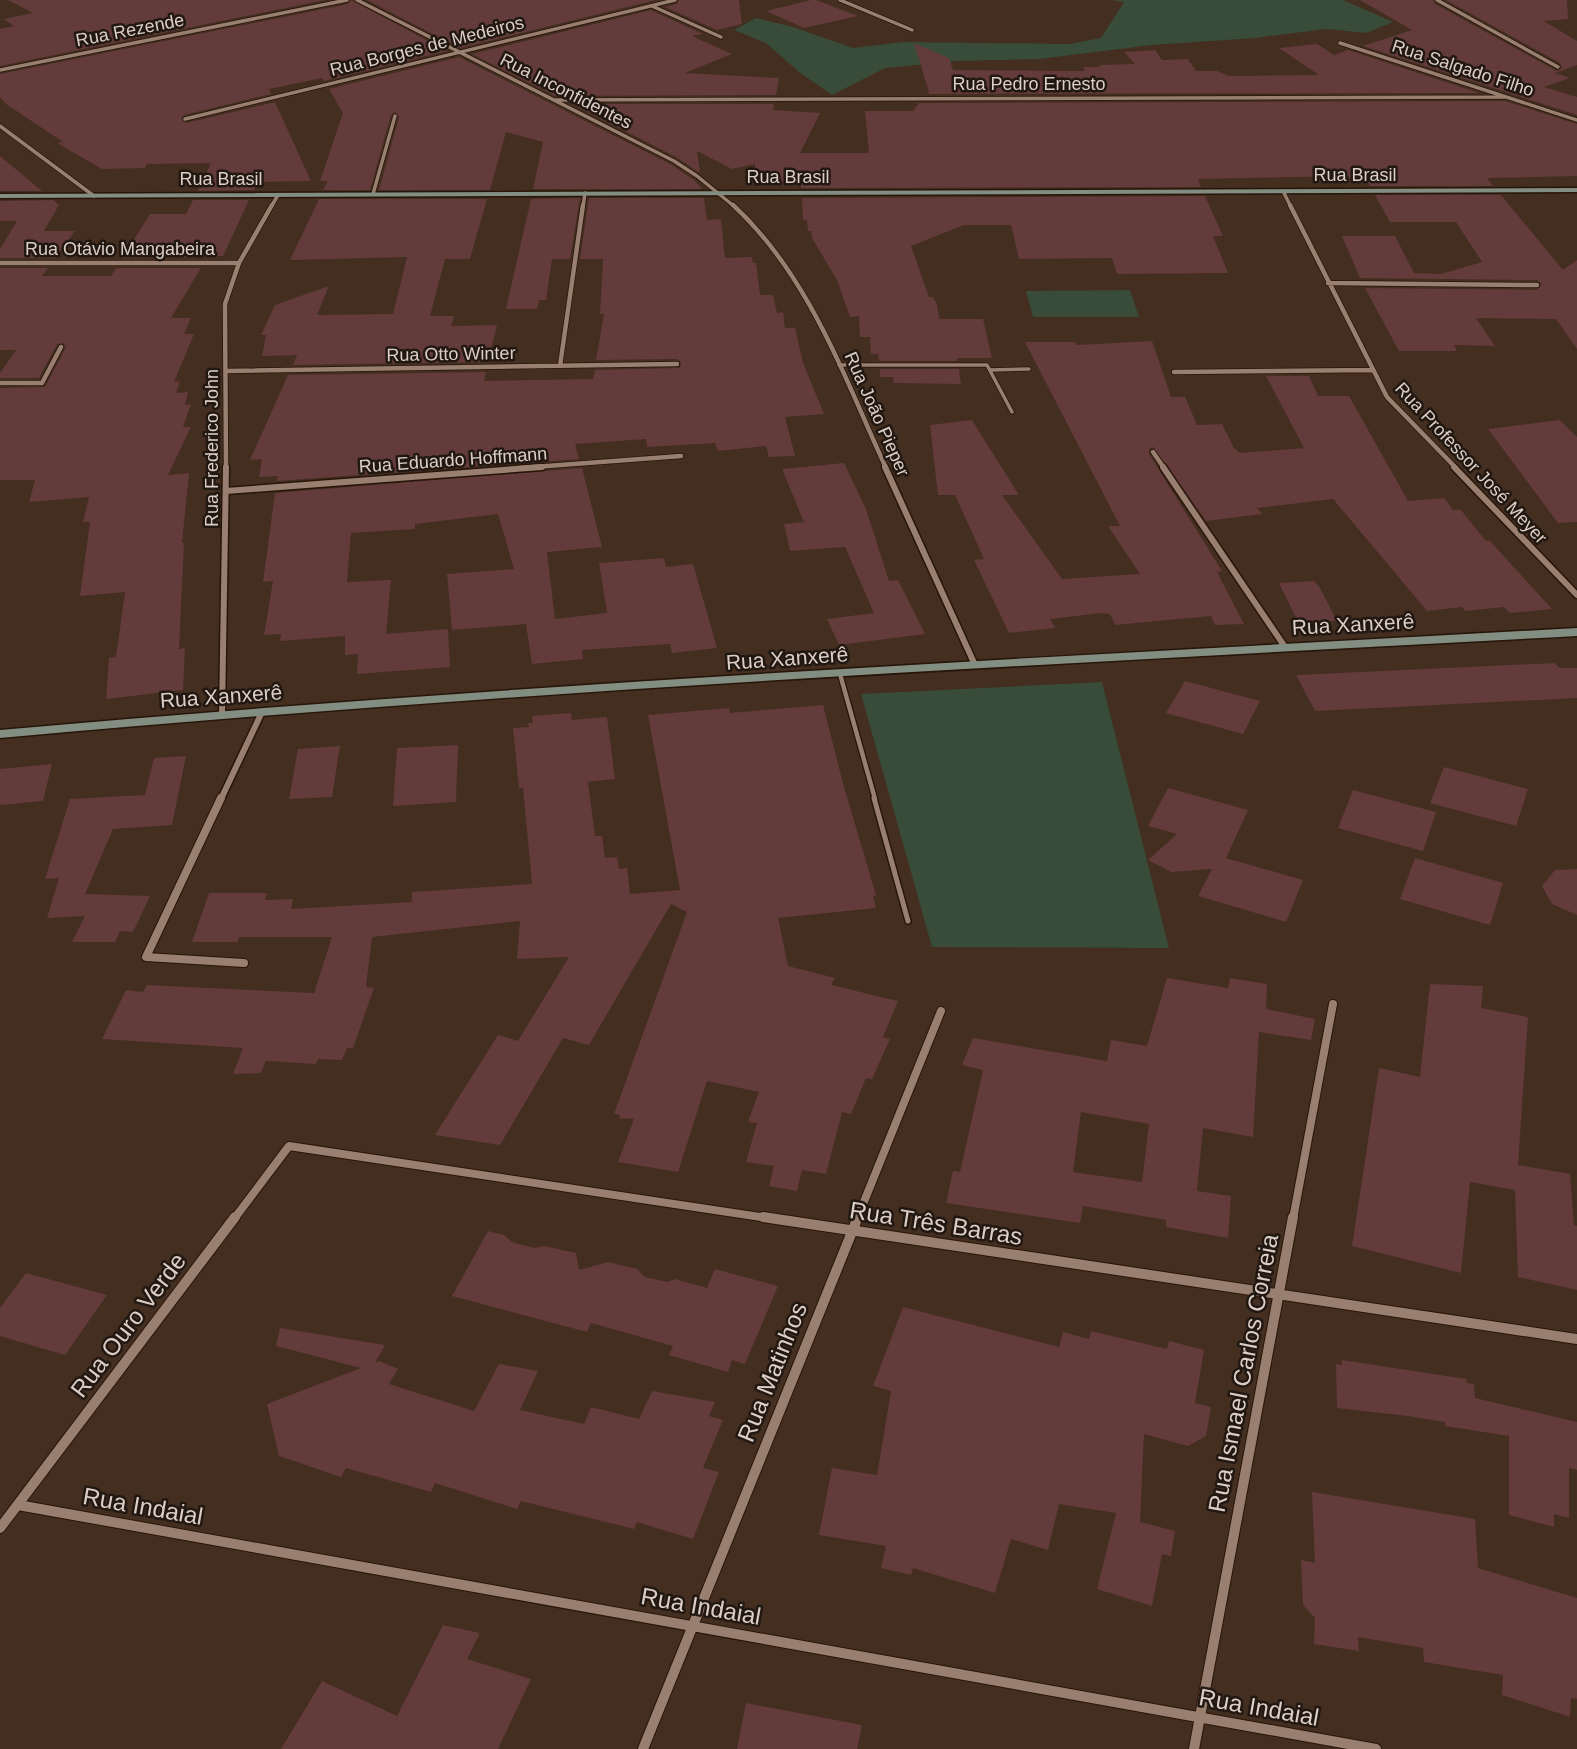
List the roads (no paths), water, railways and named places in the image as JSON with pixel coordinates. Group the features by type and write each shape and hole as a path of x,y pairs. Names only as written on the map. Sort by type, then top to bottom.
{"street":[{"name":"Rua Rezende","path":"0,70 347,0"},
{"name":"Rua Inconfidentes","path":"357,0 674,161 722,193"},
{"name":"Rua Borges de Medeiros","path":"185,119 675,0"},
{"path":"840,0 912,30"},
{"path":"1437,0 1558,67"},
{"path":"651,6 721,37"},
{"name":"Rua Salgado Filho","path":"1340,43 1577,120"},
{"name":"Rua Pedro Ernesto","path":"552,100 1505,97"},
{"path":"373,194 395,116"},
{"path":"0,126 94,196"},
{"name":"Rua Brasil","path":"0,196 1577,190"},
{"name":"Rua Professor José Meyer","path":"1283,191 1387,397 1577,595"},
{"path":"560,366 585,193"},
{"name":"Rua João Pieper","path":"722,193 773,248 793,275 819,321 975,665"},
{"name":"Rua Frederico John","path":"222,714 226,491 225,304 239,263 278,195"},
{"name":"Rua Otávio Mangabeira","path":"0,262 239,263"},
{"path":"1328,283 1537,285"},
{"path":"0,383 42,383 61,347"},
{"name":"Rua Otto Winter","path":"226,371 677,364"},
{"path":"1174,372 1372,370"},
{"path":"1153,452 1285,647"},
{"name":"Rua Eduardo Hoffmann","path":"226,491 681,456"},
{"name":"Rua Xanxerê","path":"0,734 222,714 975,665 1577,632"},
{"path":"244,962 146,957 262,712"},
{"name":"Rua Ismael Carlos Correia","path":"1194,1749 1334,1004"},
{"name":"Rua Matinhos","path":"643,1749 941,1011"},
{"name":"Rua Três Barras","path":"289,1146 1577,1339"},
{"name":"Rua Ouro Verde","path":"0,1528 289,1146"},
{"name":"Rua Indaial","path":"18,1505 1376,1749"}],"lane":[{"path":"839,365 987,365 1012,412"},
{"path":"990,370 1029,369"},
{"path":"840,674 908,921"}]}
